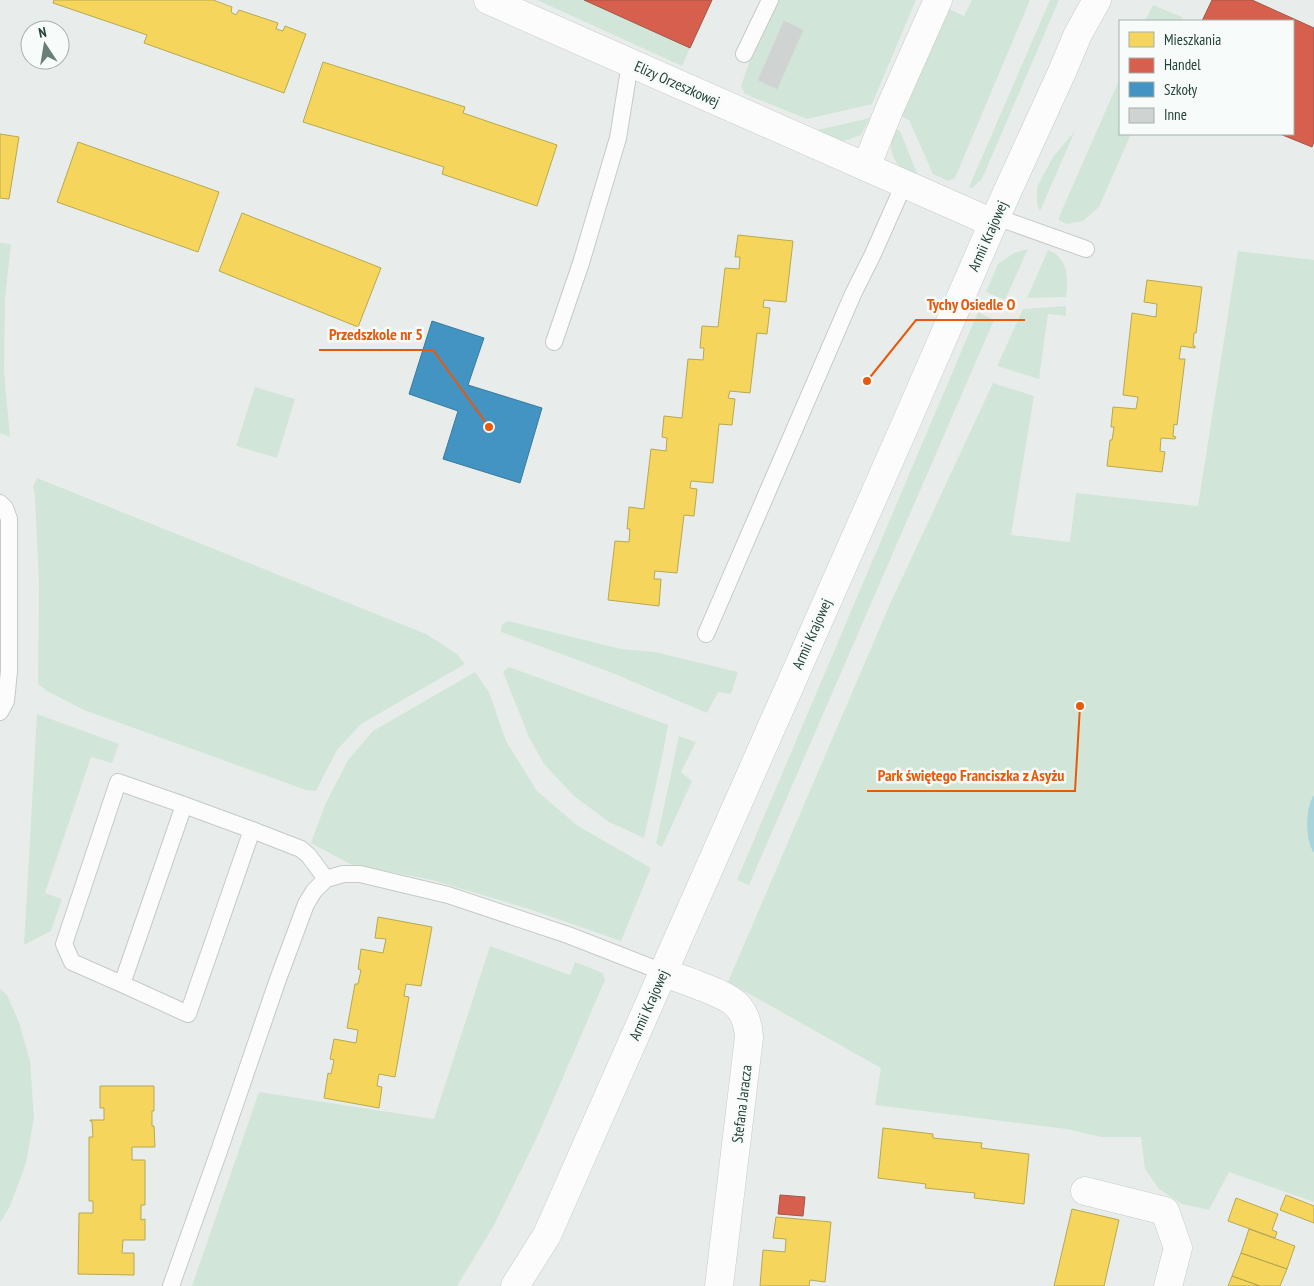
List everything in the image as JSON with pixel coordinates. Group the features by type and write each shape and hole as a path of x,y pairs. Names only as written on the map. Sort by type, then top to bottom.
{"street":[{"name":"Elizy Orzeszkowej","path":"488,0 904,184 995,220"},
{"path":"866,167 938,0"},
{"name":"Armii Krajowej","path":"1078,34 1087,0"},
{"name":"Armii Krajowej","path":"515,1286 547,1235 995,220 1078,34 1097,0"},
{"name":"Stefana Jaracza","path":"663,972 725,996 740,1008 748,1025 749,1038 719,1286"},
{"path":"1085,1191 1165,1212 1178,1248 1168,1286"},
{"name":"Armii Krajowej","path":"536,1286 547,1235"}],"lane":[{"path":"744,54 770,0"},
{"path":"554,342 581,263 618,138 630,63"},
{"path":"706,634 904,184"},
{"path":"995,220 1086,249"},
{"path":"0,503 5,508 10,519 4,618 9,671 6,701 0,712"},
{"path":"252,830 188,1014 72,962 64,944 118,782 184,805 252,830 301,849 309,856 326,879"},
{"path":"122,984 184,805"},
{"path":"171,1286 306,904 314,891 326,879 344,874 360,874 448,894 663,972"}],"green space":[{"path":"537,0 584,0 690,48 682,66"},
{"path":"777,0 916,0 872,104 807,119 745,94 741,86 749,63"},
{"path":"972,0 1030,0 955,178 948,181 933,174 909,120 901,116 949,9 964,16"},
{"path":"1050,0 1059,0 982,179 972,188 969,187"},
{"path":"1153,5 1182,17 1181,20 1146,20"},
{"path":"1119,80 1119,135 1131,135 1099,207 1083,221 1066,224 1059,220"},
{"path":"870,118 861,135 848,140 834,140 816,133 817,130"},
{"path":"895,129 900,131 917,173 916,177 903,169 894,157 891,144"},
{"path":"1075,131 1040,211 1037,205 1037,187 1053,157"},
{"path":"0,243 11,244 5,299 4,371 10,437 0,433"},
{"path":"1028,249 1005,300 986,292 998,264 1014,253"},
{"path":"1048,250 1060,258 1066,269 1066,297 1027,298"},
{"path":"1238,251 1314,260 1314,1202 1229,1172 1209,1210 1182,1204 1159,1189 1145,1169 1141,1137 1101,1137 1066,1129 875,1105 881,1068 728,982 890,604 993,383 1034,396 1011,535 1070,542 1076,493 1198,506"},
{"path":"1066,306 1066,316 1048,314 1039,379 997,366 1023,309"},
{"path":"978,312 994,320 749,885 737,880"},
{"path":"255,387 295,399 277,458 236,446"},
{"path":"37,478 426,634 457,654 465,664 361,724 337,750 316,791 306,790 84,710 47,691 38,684 39,584 33,486"},
{"path":"508,621 621,649 655,652 738,672 731,694 718,692 707,713 610,672 501,632 502,624"},
{"path":"509,667 668,725 644,838 609,822 574,796 544,764 529,737 503,672"},
{"path":"475,672 489,692 506,741 537,791 578,826 651,868 621,941 526,908 432,880 350,864 311,843 325,805 348,760 373,731"},
{"path":"37,714 119,744 112,763 91,757 45,893 62,899 51,931 24,945"},
{"path":"679,736 696,742 681,772 692,781 662,847 656,844"},
{"path":"490,946 570,975 575,962 603,973 605,980 539,1133 493,1227 457,1286 192,1286 259,1092 434,1119"},
{"path":"0,989 7,995 19,1022 30,1061 34,1118 26,1163 10,1206 0,1223"}],"water":[{"path":"1314,795 1314,853 1309,841 1307,824 1309,807"}],"building: Mieszkania":[{"path":"54,0 213,0 232,7 231,12 236,15 239,10 278,23 276,29 283,31 285,26 306,34 284,93 144,43 147,35 53,3"},
{"path":"323,62 465,107 463,113 557,145 537,206 442,174 444,167 303,122"},
{"path":"0,134 19,137 9,199 0,198"},
{"path":"78,142 219,192 198,252 57,202"},
{"path":"242,213 381,268 358,327 219,271"},
{"path":"738,235 793,241 786,302 764,300 763,307 770,308 767,334 757,333 750,393 730,391 728,398 735,399 732,425 719,424 713,483 691,481 690,488 697,489 694,516 684,515 677,573 655,571 654,579 661,579 659,606 608,600 615,541 629,542 630,529 627,529 629,507 644,509 651,449 666,451 667,438 662,437 664,416 682,418 688,359 703,360 704,348 700,348 702,326 718,327 725,268 739,269 740,257 735,257"},
{"path":"1147,280 1202,287 1196,333 1194,333 1193,346 1195,348 1181,346 1179,359 1185,359 1177,425 1174,424 1173,436 1176,437 1175,439 1161,438 1160,451 1165,452 1162,472 1107,466 1110,440 1112,440 1114,427 1111,427 1113,407 1136,409 1138,397 1123,395 1132,313 1156,317 1157,304 1144,302"},
{"path":"378,917 432,927 421,986 406,984 404,996 409,997 395,1077 379,1074 377,1086 382,1087 379,1108 324,1098 328,1073 331,1074 334,1060 330,1059 334,1039 356,1043 358,1030 347,1028 355,984 358,984 361,970 358,969 361,949 383,953 386,939 375,938"},
{"path":"100,1086 154,1086 152,1126 154,1126 155,1147 132,1147 132,1160 145,1160 145,1205 141,1205 141,1220 145,1219 145,1240 123,1240 122,1253 134,1253 134,1275 78,1274 79,1213 93,1213 93,1201 89,1201 89,1137 93,1137 92,1121 90,1120 104,1120 104,1108 100,1108"},
{"path":"883,1128 933,1134 933,1138 982,1143 981,1148 1029,1154 1024,1204 974,1198 975,1193 925,1188 926,1184 878,1178"},
{"path":"1286,1195 1314,1206 1314,1223 1280,1210"},
{"path":"1236,1198 1278,1214 1272,1230 1277,1232 1275,1238 1228,1221"},
{"path":"1072,1209 1119,1220 1104,1286 1054,1286"},
{"path":"776,1217 831,1222 825,1282 810,1280 809,1286 760,1286 763,1250 785,1252 786,1239 773,1238"},
{"path":"1249,1229 1295,1246 1287,1269 1241,1253"},
{"path":"1241,1253 1287,1269 1280,1286 1260,1286 1232,1276"},
{"path":"1232,1276 1260,1286 1228,1286"}],"building: Handel":[{"path":"584,0 712,0 690,48"},
{"path":"1212,0 1252,0 1314,28 1314,142 1312,147 1282,135 1294,135 1294,20 1202,20"},
{"path":"780,1195 805,1197 803,1216 778,1214"}],"building: Szkoły":[{"path":"432,321 484,338 468,385 542,408 520,483 443,459 458,411 409,394"}],"building: Inne":[{"path":"784,21 803,30 777,89 758,80"}],"place":[{"name":"Tychy Osiedle O","path":"867,381"},
{"name":"Przedszkole nr 5","path":"489,427"},
{"name":"Park świętego Franciszka z Asyżu","path":"1080,706"}]}
